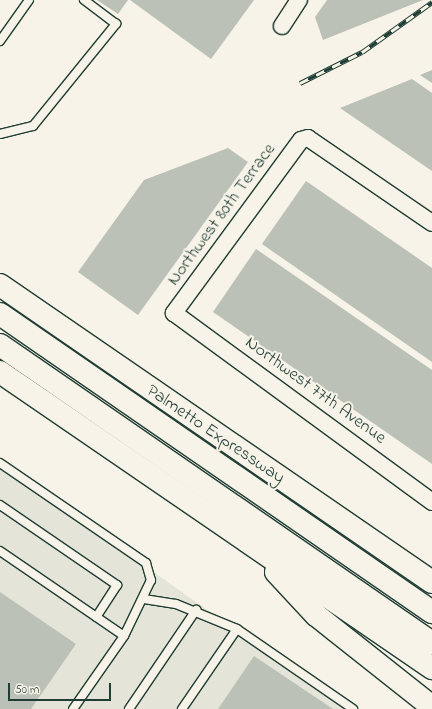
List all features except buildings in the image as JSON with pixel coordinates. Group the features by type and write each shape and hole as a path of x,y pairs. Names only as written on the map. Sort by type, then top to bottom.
{"highway":[{"name":"Palmetto Expressway","path":"0,285 432,582"},
{"path":"0,314 432,612"},
{"path":"0,345 432,643"},
{"path":"0,372 432,668"},
{"path":"251,545 316,615 432,707"}],"street":[{"path":"282,26 299,0"},
{"name":"Northwest 80th Terrace","path":"174,313 301,140 308,138 432,223"},
{"name":"Northwest 77th Avenue","path":"174,313 432,502"}],"lane":[{"path":"0,41 29,0"},
{"path":"0,134 33,126 116,24 84,0"},
{"path":"0,463 146,563 151,580 144,600 124,636 73,709"},
{"path":"0,505 117,585 96,616"},
{"path":"0,551 124,636"},
{"path":"144,600 176,604 196,610 237,629 353,709"},
{"path":"128,709 196,610"},
{"path":"182,709 237,629"}],"shaded area":[{"path":"0,464 348,709 0,709"}],"railway":[{"path":"300,83 362,52 432,2"}]}
